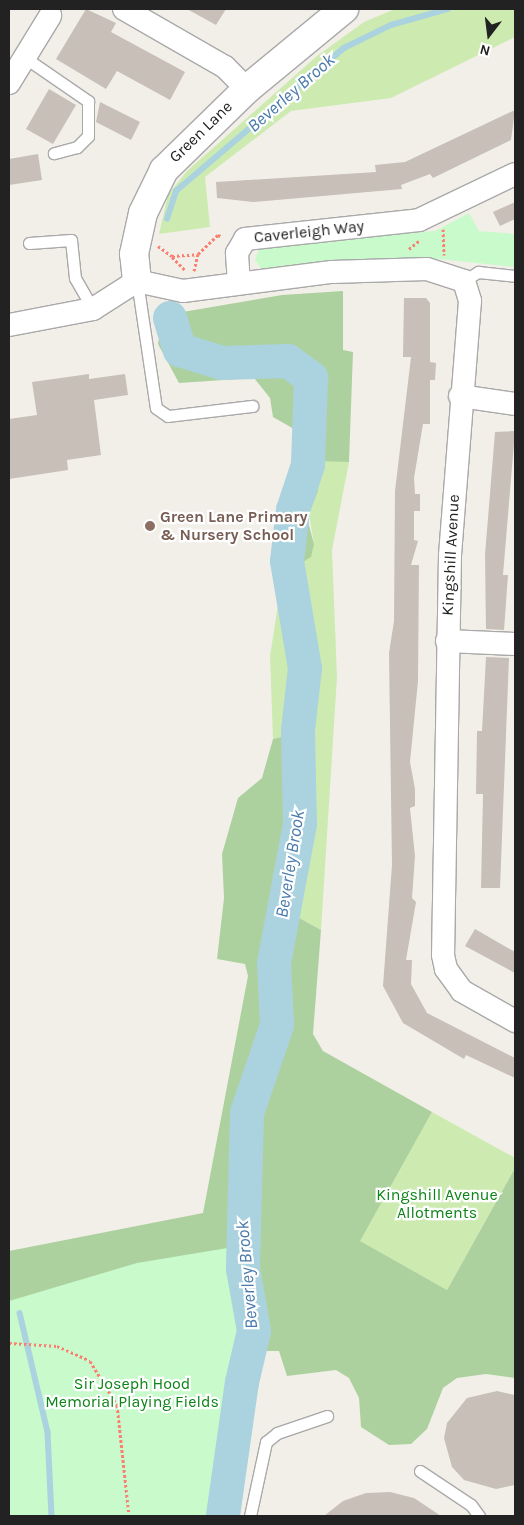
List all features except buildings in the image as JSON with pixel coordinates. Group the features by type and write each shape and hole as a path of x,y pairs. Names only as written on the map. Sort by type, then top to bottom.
{"street":[{"path":"124,9 226,67 247,89"},
{"name":"Green Lane","path":"137,281 136,240 150,194 164,170 247,89 344,9"},
{"path":"9,83 24,58 47,11"},
{"name":"Caverleigh Way","path":"239,283 240,244 258,235 442,219 515,174"},
{"path":"9,325 93,309 137,281 183,292 239,283 397,269 454,276"},
{"name":"Kingshill Avenue","path":"454,276 470,301 460,396 447,641 443,955 446,969 462,991 515,1021"},
{"path":"460,396 515,404"},
{"path":"447,641 515,644"}],"lane":[{"path":"24,58 88,101 88,136 77,147 54,153"},
{"path":"29,243 71,240 75,278 93,309"},
{"path":"454,276 478,272 515,276"},
{"path":"137,281 156,408 168,416 252,406"},
{"path":"250,1516 266,1442 277,1433 327,1416"},
{"path":"420,1471 471,1505 479,1516"}],"path":[{"path":"442,219 454,276"},
{"path":"172,256 198,254 218,235 240,244"},
{"path":"397,269 398,259 426,235"},
{"path":"136,240 156,244 172,256 192,277"},
{"path":"9,1343 58,1346 90,1361 117,1405 129,1516"}],"green space":[{"path":"395,9 515,9 515,37 391,98 291,111 205,177 210,227 159,234 168,195 187,171 317,56 364,22"},
{"path":"469,213 479,231 515,234 515,267 439,259 262,270 255,260 260,247 266,244 435,231"},
{"path":"343,291 343,350 353,352 349,462 318,461 318,491 307,518 314,544 311,557 298,565 273,554 280,502 296,493 301,433 273,417 270,398 254,378 179,383 158,344 162,320 165,315 282,295"},
{"path":"326,458 349,462 332,550 337,677 321,930 292,914 285,902 299,829 296,797 315,755 289,735 273,739 270,656 285,560 314,544 308,508 318,491 318,460"},
{"path":"289,735 307,736 315,745 315,755 296,797 299,829 285,902 292,914 321,930 313,1034 323,1051 432,1112 360,1241 447,1290 515,1168 515,1378 486,1374 457,1378 443,1388 427,1429 411,1444 389,1445 361,1427 359,1398 349,1378 336,1370 287,1376 279,1351 257,1351 9,1516 9,1251 203,1213 248,976 245,964 217,959 224,898 222,854 238,798 262,778 273,739"},
{"name":"Kingshill Avenue Allotments","path":"432,1112 515,1158 515,1168 447,1290 359,1241"},
{"name":"Sir Joseph Hood Memorial Playing Fields","path":"257,1243 258,1386 238,1516 9,1516 9,1301 137,1263"}],"waterway":[{"name":"Beverley Brook","path":"167,219 176,191 344,48 391,25 448,9"},
{"name":"Beverley Brook","path":"170,318 180,350 222,363 288,361 311,378 308,465 293,510 287,561 305,668 298,730 300,824 274,963 277,1025 247,1113 243,1269 254,1331 242,1382 223,1516"},
{"path":"20,1313 48,1432 52,1516"}],"place":[{"name":"Green Lane Primary & Nursery School","path":"150,526"}]}
